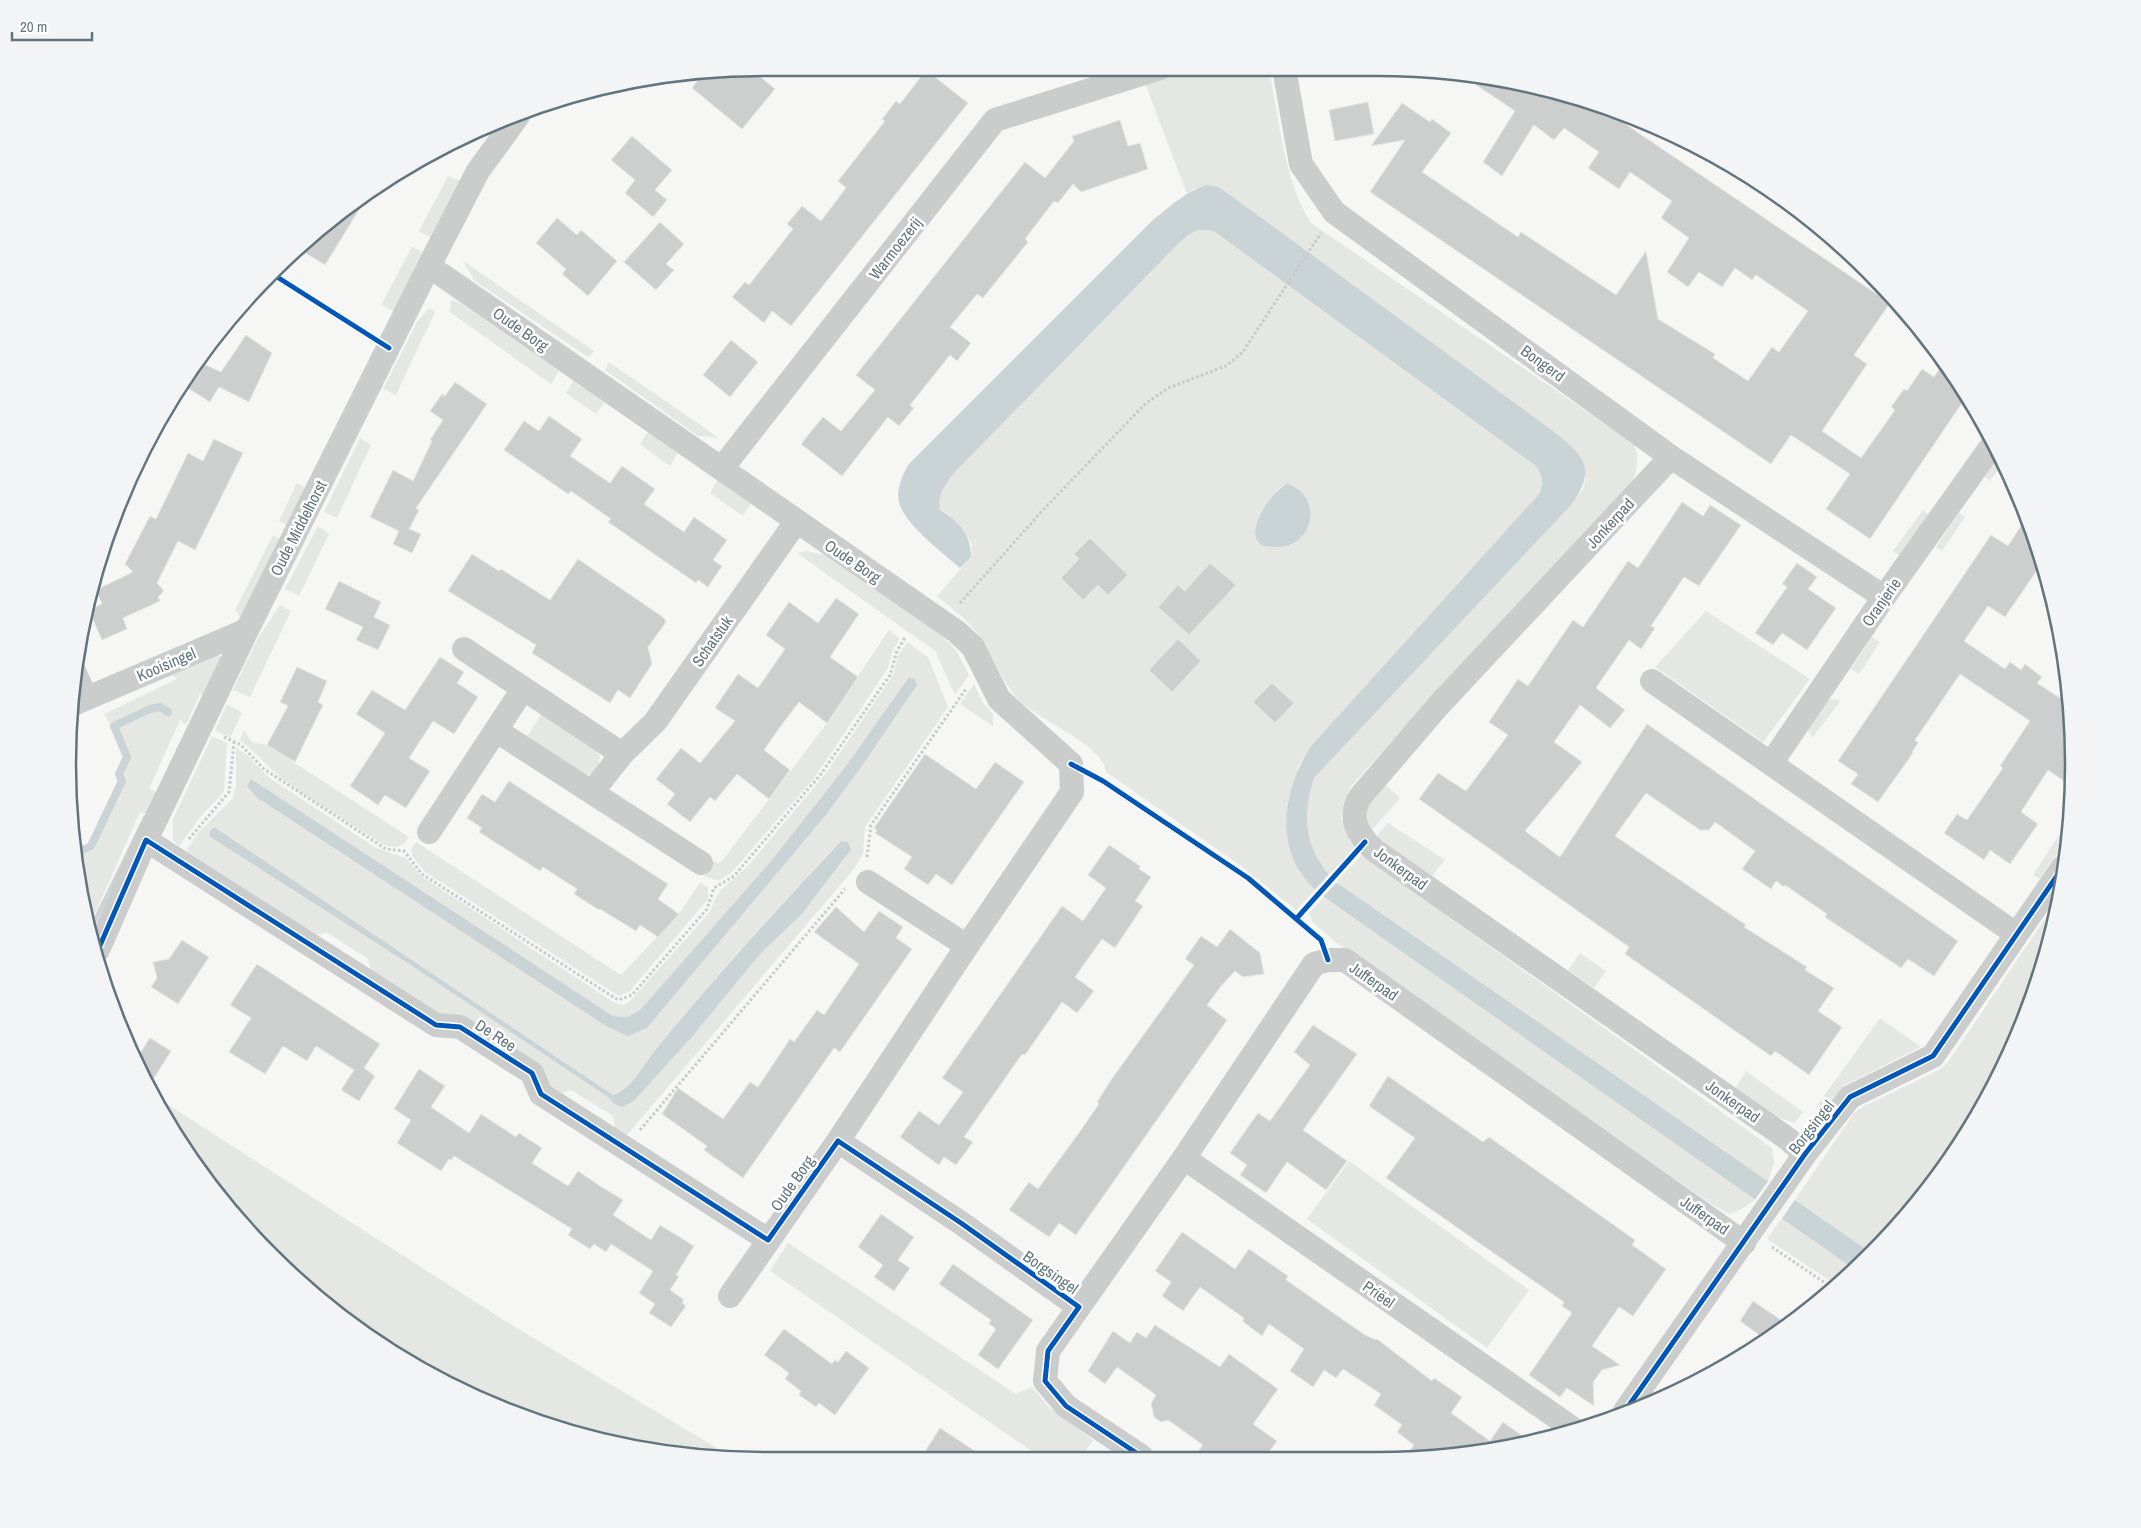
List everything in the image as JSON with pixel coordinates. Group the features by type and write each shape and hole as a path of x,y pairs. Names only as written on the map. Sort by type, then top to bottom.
{"street":[{"name":"Bongerd","path":"1285,76 1301,164 1334,212 1671,457 1884,597"},
{"name":"Warmoezerij","path":"722,468 995,120 1104,77"},
{"name":"Oude Middelhorst","path":"101,944 146,840 200,727 429,266 478,171 511,125"},
{"name":"Oude Borg","path":"429,266 943,622 973,647 999,699 1071,764 1072,792 838,1141 730,1296"},
{"name":"Oranjerie","path":"1772,762 1884,597 1989,450"},
{"name":"Jonkerpad","path":"1671,457 1438,706 1360,797 1354,807 1354,819 1366,842 1374,850 1780,1133 1805,1154"},
{"name":"Schatstuk","path":"592,792 622,754 655,722 796,522"},
{"name":"Kooisingel","path":"80,701 247,630"},
{"path":"464,649 622,754"},
{"path":"1652,681 1772,762 2016,934"},
{"path":"429,832 524,689"},
{"path":"497,731 702,863"},
{"name":"De Ree","path":"146,840 436,1025 460,1027 532,1073 541,1094 768,1240"},
{"path":"861,876 967,946"},
{"name":"Borgsingel","path":"1631,1402 1805,1154 1850,1097 1933,1056 2055,877"},
{"name":"Jufferpad","path":"1079,1307 1184,1158 1314,964 1328,960 1345,960 1752,1230"},
{"name":"Borgsingel","path":"838,1141 961,1223 1079,1307 1048,1351 1045,1380 1066,1406 1135,1452"},
{"name":"Priëel","path":"1184,1158 1566,1425"}],"path":[{"path":"943,622 1043,510 1144,405 1168,388 1226,366 1242,353 1313,246"},
{"path":"200,727 241,745 264,769 386,849 404,851 422,874 618,1000 632,995 707,909 714,888 734,876 821,774 890,675 896,652 906,636"},
{"path":"625,1147 861,876 871,825 982,667"},
{"path":"176,858 198,826 229,792 234,742"},
{"path":"1752,1230 1827,1284"}],"shaded area":[{"path":"1161,76 1270,76 1289,170 1302,206 1311,223 1633,443 1637,456 1637,466 1633,480 1350,787 1341,818 1355,847 1329,875 1320,864 1314,852 1307,829 1308,804 1314,778 1573,503 1583,489 1586,477 1195,188 1187,194 1144,81"},
{"path":"448,176 460,181 430,237 419,231"},
{"path":"1207,185 1219,187 1557,434 1575,450 1581,457 1584,465 1584,481 1573,503 1314,778 1310,793 1307,821 1308,834 1318,858 1336,882 1865,1248 1848,1264 1324,897 1307,882 1296,864 1289,845 1286,825 1288,805 1293,784 1311,746 1539,494 1542,480 1536,466 1215,232 1200,230 1193,232 1181,241 948,481 941,494 940,510 963,529 971,549 971,557 960,568 925,538 902,511 898,492 908,465 1154,219 1185,195"},
{"path":"1203,228 1215,232 1536,466 1542,480 1539,494 1311,746 1298,766 1291,854 1301,874 1315,890 1296,910 1241,866 1106,772 1102,762 1083,743 1022,703 1003,679 982,640 972,627 937,596 971,557 972,544 963,530 948,514 940,510 941,494 948,481 1181,241 1194,231","holes":["1283,486 1303,537 1290,546 1275,492"]},
{"path":"412,247 422,252 394,311 381,305"},
{"path":"463,261 594,351 588,357 475,281"},
{"path":"451,300 459,302 559,371 551,384 450,312"},
{"path":"429,308 435,312 396,395 383,389 417,322"},
{"path":"609,362 719,438 698,436 605,370"},
{"path":"573,381 605,402 596,414 566,393"},
{"path":"648,432 678,453 670,466 640,444"},
{"path":"360,438 371,445 337,518 324,512"},
{"path":"1994,459 1998,469 1990,481 1984,476"},
{"path":"718,480 751,503 743,516 710,493"},
{"path":"297,483 307,489 290,526 279,521"},
{"path":"1288,484 1300,491 1307,500 1310,510 1310,522 1306,532 1288,546 1263,546 1256,538 1258,520 1268,501 1282,487"},
{"path":"1923,510 1929,515 1900,556 1893,551"},
{"path":"1959,513 1965,517 1942,551 1936,547"},
{"path":"318,526 329,534 299,596 285,589"},
{"path":"273,535 282,540 248,611 240,617 235,610"},
{"path":"807,551 825,555 943,637 956,650 969,675 955,695 935,651 797,553"},
{"path":"280,605 291,611 250,697 233,690 258,638"},
{"path":"1706,611 1810,679 1763,742 1655,667"},
{"path":"889,630 900,639 893,649 888,668 815,777 731,873 718,881 704,876 714,861 718,863 722,861 827,723"},
{"path":"1872,637 1880,642 1859,674 1851,669"},
{"path":"907,642 928,657 948,707 865,827 863,854 854,869 627,1135 615,1128 613,1116 571,1090 562,1093 549,1085 541,1065 466,1018 442,1017 371,970 368,959 326,932 315,935 186,851 199,832 233,798 236,786 236,748 246,754 268,777 376,848 406,858 421,876 615,1003 624,1005 631,1000 709,913 719,892 748,866 827,772 893,675 898,656","holes":["909,677 915,679 916,685 864,763 826,815 647,1028 628,1035 606,1026 256,797 250,780 613,1016 627,1017 640,1010 771,861 846,766","214,827 613,1095 626,1088 632,1082 656,1049 700,996 840,841 848,842 846,858 802,914 761,953 691,1038 634,1101 623,1107 614,1104 608,1097 409,964 210,837"]},
{"path":"217,653 224,660 207,696 200,694 186,725 180,720 149,789 157,792 147,814 140,812 94,917 82,854 93,849 125,780 121,773 129,757 104,714 177,679 170,673"},
{"path":"909,677 915,679 917,685 826,815 647,1028 628,1036 606,1026 256,797 247,786 251,779 613,1016 627,1017 640,1010 771,861 846,766"},
{"path":"974,684 983,703 993,714 993,726 960,704"},
{"path":"1827,699 1841,700 1813,737 1806,729"},
{"path":"227,704 242,713 230,738 215,730"},
{"path":"542,713 595,747 600,757 598,768 591,774 581,775 526,738"},
{"path":"244,730 252,742 267,745 409,837 399,846 384,845 318,803 280,777 240,740"},
{"path":"212,736 227,743 224,792 201,816 179,846 173,840 173,819"},
{"path":"1384,783 1400,798 1369,833 1366,817 1367,811 1371,800"},
{"path":"144,815 145,817 96,924 94,918"},
{"path":"1388,823 1445,860 1432,876 1379,843 1375,838"},
{"path":"214,827 613,1095 632,1082 656,1049 701,996 841,841 848,842 851,850 802,914 761,953 691,1038 634,1101 623,1107 614,1104 608,1097 409,964 210,837 209,832"},
{"path":"2059,835 2061,836 2059,850 2040,879 2033,875"},
{"path":"416,842 621,975 679,914 700,882 708,888 708,899 629,992 619,996 425,872 413,857 411,849"},
{"path":"1362,855 1772,1148 1774,1163 1768,1182 1336,882"},
{"path":"1324,897 1756,1199 1740,1210 1729,1214 1710,1203 1335,942 1312,921 1309,913"},
{"path":"2048,915 2028,985 1994,1068 1973,1108 1949,1146 1923,1183 1894,1217 1865,1248 1795,1200 1854,1113 1864,1106 1941,1069 1949,1061"},
{"path":"1580,953 1606,971 1594,988 1568,970"},
{"path":"1880,1018 1921,1047 1845,1085 1821,1112 1816,1107"},
{"path":"1746,1071 1803,1112 1795,1123 1772,1116 1735,1089"},
{"path":"165,1103 505,1321 720,1450 674,1446 630,1439 586,1428 543,1415 501,1399 460,1381 420,1360 345,1310 278,1250 218,1183"},
{"path":"1349,1161 1529,1290 1487,1348 1307,1219"},
{"path":"1782,1218 1848,1264 1830,1281 1767,1239"},
{"path":"788,1243 1016,1394 1032,1387 1049,1407 1093,1440 1085,1452 1033,1452 770,1271"}],"pier":[{"path":"1330,873 1338,881 1322,898 1313,892"},
{"path":"1769,1180 1796,1198 1781,1220 1754,1201"}],"building":[{"path":"760,76 775,89 742,129 692,88 698,80"},
{"path":"921,76 934,76 968,103 791,326 772,311 764,323 732,297 745,282 749,285 793,229 787,224 802,206 821,221 846,188 838,181 885,121 882,119 896,101 900,104"},
{"path":"1473,83 1511,89 1555,100 1623,123 1880,296 1889,305 1854,355 1867,364 1822,431 1861,458 1895,410 1891,407 1904,389 1907,391 1922,369 1934,377 1940,369 1962,403 1870,539 1826,509 1850,474 1791,435 1771,464 1370,192 1405,140 1371,146 1402,103 1430,122 1432,119 1451,133 1422,172 1518,237 1521,232 1616,295 1646,251 1658,319 1715,354 1713,358 1748,381 1772,347 1779,352 1808,311 1756,275 1752,280 1735,268 1722,287 1699,272 1688,287 1667,272 1689,238 1661,218 1672,201 1630,172 1619,189 1588,168 1599,152 1564,128 1554,140 1534,125 1502,176 1483,162 1515,111"},
{"path":"1368,102 1374,134 1335,141 1329,110"},
{"path":"1120,120 1128,146 1140,143 1148,169 1081,192 1073,184 1058,203 1054,201 1025,239 1028,242 983,298 977,294 950,327 971,343 957,361 950,355 910,405 914,408 899,426 888,417 842,476 801,444 823,417 841,431 875,390 856,375 1025,162 1045,178 1074,141 1072,136"},
{"path":"632,136 672,170 655,190 667,200 653,217 625,193 635,180 611,160"},
{"path":"361,207 325,265 305,253"},
{"path":"557,218 577,235 581,230 617,261 588,296 562,274 566,269 536,243"},
{"path":"660,222 684,244 666,264 674,270 656,290 624,262"},
{"path":"246,335 272,353 249,402 219,387 210,402 188,388 204,364 221,372"},
{"path":"731,340 758,362 730,397 703,375"},
{"path":"455,382 487,404 416,508 419,510 409,529 421,534 412,553 393,544 399,531 370,517 393,470 413,481 432,441 430,440 443,420 430,411 442,394 445,396"},
{"path":"549,416 582,439 570,456 610,483 622,466 655,489 644,504 684,532 694,517 727,540 713,560 722,566 708,587 698,580 696,583 608,522 611,519 571,491 568,494 504,450 524,421 539,431"},
{"path":"214,439 243,453 195,550 178,541 157,583 164,591 158,597 160,601 123,618 127,629 102,640 92,618 95,607 102,604 98,594 99,588 133,572 125,564 150,516 156,519 188,453 203,461"},
{"path":"1682,502 1703,516 1710,505 1741,525 1699,586 1684,577 1651,626 1655,628 1641,649 1629,640 1596,688 1625,710 1610,728 1580,705 1554,742 1582,762 1525,831 1560,857 1647,724 1958,941 1934,976 1908,959 1901,968 1825,917 1827,914 1785,885 1784,887 1776,881 1771,889 1742,869 1755,851 1715,822 1709,830 1700,830 1646,793 1615,836 1746,925 1744,927 1807,967 1805,970 1834,988 1818,1011 1842,1027 1809,1075 1775,1051 1771,1056 1625,954 1629,947 1419,799 1438,773 1466,791 1508,735 1489,722 1518,679 1528,686 1573,620 1583,627 1628,561 1638,568"},
{"path":"2021,525 2036,571 2005,617 1988,606 1964,641 2005,669 2010,662 2021,670 2025,664 2042,677 2037,683 2061,699 2065,764 2064,781 2048,770 2021,812 2038,824 2010,864 1990,850 1984,860 1944,833 1957,814 1967,820 2003,768 2000,766 2030,721 1960,674 1915,740 1918,743 1913,753 1878,802 1851,784 1858,774 1838,761 1991,535 2008,546"},
{"path":"1090,538 1128,575 1108,595 1098,585 1083,600 1061,578 1079,559 1074,554"},
{"path":"472,554 499,571 501,569 550,600 578,559 664,618 666,622 648,647 652,664 630,698 618,690 610,703 532,653 536,645 448,591"},
{"path":"1210,563 1236,585 1189,635 1158,607 1178,585 1185,591"},
{"path":"1797,563 1817,577 1808,589 1836,608 1807,650 1782,633 1773,645 1755,633 1787,587 1782,584"},
{"path":"339,581 381,602 374,617 390,625 378,650 356,640 363,627 325,609"},
{"path":"836,598 859,614 830,657 858,677 827,723 799,702 780,727 764,750 790,770 769,799 737,774 715,801 710,797 690,822 667,804 675,794 656,779 681,748 700,763 735,721 715,708 738,674 758,688 785,649 766,635 789,602 818,623"},
{"path":"1178,639 1201,661 1172,692 1149,670"},
{"path":"440,657 464,672 457,683 478,697 454,734 433,721 409,758 430,771 406,808 385,795 378,805 350,786 385,733 356,714 372,690 405,710"},
{"path":"297,667 327,681 318,702 323,705 295,762 267,745 288,706 280,702"},
{"path":"1272,683 1294,703 1275,723 1253,702"},
{"path":"925,754 976,789 995,762 1024,782 952,885 936,874 928,885 904,869 912,857 875,833 877,830 874,828"},
{"path":"509,781 668,884 658,899 679,914 658,937 640,925 636,931 574,894 577,889 543,867 540,871 479,832 482,828 467,818 482,794 495,802"},
{"path":"1109,845 1140,866 1139,869 1151,877 1135,901 1143,906 1115,948 1102,939 1075,977 1094,991 1077,1013 1062,1002 1025,1055 1022,1054 964,1137 973,1142 956,1165 944,1157 939,1165 900,1137 919,1111 939,1125 963,1092 942,1078 1062,906 1083,921 1106,888 1088,875"},
{"path":"836,907 864,932 879,911 903,927 896,938 912,949 840,1052 834,1048 743,1178 704,1150 707,1146 662,1114 678,1088 723,1119 750,1082 758,1087 790,1039 794,1042 817,1010 824,1015 859,964 814,932"},
{"path":"1230,929 1260,953 1264,974 1243,977 1235,971 1207,1005 1227,1020 1076,1235 1059,1223 1049,1237 1009,1210 1029,1182 1038,1189 1081,1130 1099,1104 1097,1102 1111,1080 1194,965 1185,959 1201,936 1217,947"},
{"path":"182,940 209,957 178,1004 151,987 157,978 153,962 169,959"},
{"path":"257,964 380,1044 364,1068 375,1076 359,1101 341,1090 354,1070 316,1046 307,1061 283,1046 265,1074 229,1052 251,1018 230,1005"},
{"path":"1313,1025 1357,1054 1303,1130 1347,1161 1326,1190 1287,1162 1266,1193 1240,1175 1247,1165 1230,1153 1258,1113 1270,1121 1310,1065 1294,1052"},
{"path":"150,1038 171,1051 153,1080 140,1053"},
{"path":"419,1069 445,1086 431,1107 469,1133 481,1114 516,1137 519,1133 542,1148 532,1163 568,1186 578,1171 623,1200 613,1215 651,1240 660,1225 694,1246 676,1275 679,1276 670,1290 684,1300 682,1303 686,1306 671,1327 649,1313 655,1304 639,1293 653,1271 611,1244 606,1252 594,1244 590,1249 568,1235 572,1229 454,1156 451,1160 449,1159 441,1171 397,1143 411,1120 394,1109"},
{"path":"1388,1076 1483,1142 1489,1137 1635,1240 1632,1245 1666,1269 1633,1316 1619,1307 1592,1346 1620,1365 1602,1370 1593,1382 1594,1406 1567,1388 1560,1397 1529,1375 1572,1313 1562,1306 1564,1302 1386,1178 1415,1138 1369,1106"},
{"path":"881,1214 914,1237 898,1260 910,1268 894,1291 874,1277 883,1265 858,1247"},
{"path":"1182,1232 1235,1269 1249,1249 1288,1276 1286,1280 1365,1335 1377,1339 1432,1381 1434,1378 1462,1397 1451,1413 1490,1441 1503,1422 1523,1436 1467,1446 1410,1451 1414,1445 1397,1432 1402,1425 1374,1405 1381,1394 1343,1369 1336,1378 1324,1370 1313,1387 1290,1371 1304,1349 1269,1324 1262,1336 1242,1321 1244,1318 1200,1287 1183,1311 1162,1296 1171,1282 1155,1271"},
{"path":"953,1264 1033,1320 998,1369 978,1355 996,1329 989,1324 991,1320 939,1284"},
{"path":"1753,1301 1781,1320 1760,1335 1740,1321"},
{"path":"1155,1325 1220,1367 1229,1354 1278,1389 1253,1424 1277,1441 1269,1452 1197,1452 1203,1445 1168,1420 1161,1422 1154,1417 1151,1403 1156,1395 1117,1367 1105,1384 1088,1371 1113,1331 1130,1343 1137,1332 1146,1338"},
{"path":"784,1329 832,1364 835,1360 838,1362 846,1351 869,1368 835,1415 819,1403 816,1407 799,1395 801,1391 785,1379 789,1373 764,1355"},
{"path":"940,1428 976,1452 925,1452"}],"waterway":[{"path":"82,850 91,846 122,781 119,774 127,757 114,726 150,709 160,707 168,712"}],"cycle path":[{"path":"278,278 389,348"},
{"path":"1071,764 1103,781 1248,878 1321,940 1328,960"},
{"path":"101,944 146,840 436,1025 460,1027 532,1073 541,1094 768,1240 838,1141 961,1223 1079,1307 1048,1351 1045,1381 1066,1406 1135,1452"},
{"path":"1297,918 1365,842"},
{"path":"1631,1402 1805,1154 1850,1097 1933,1056 2055,878"}]}
